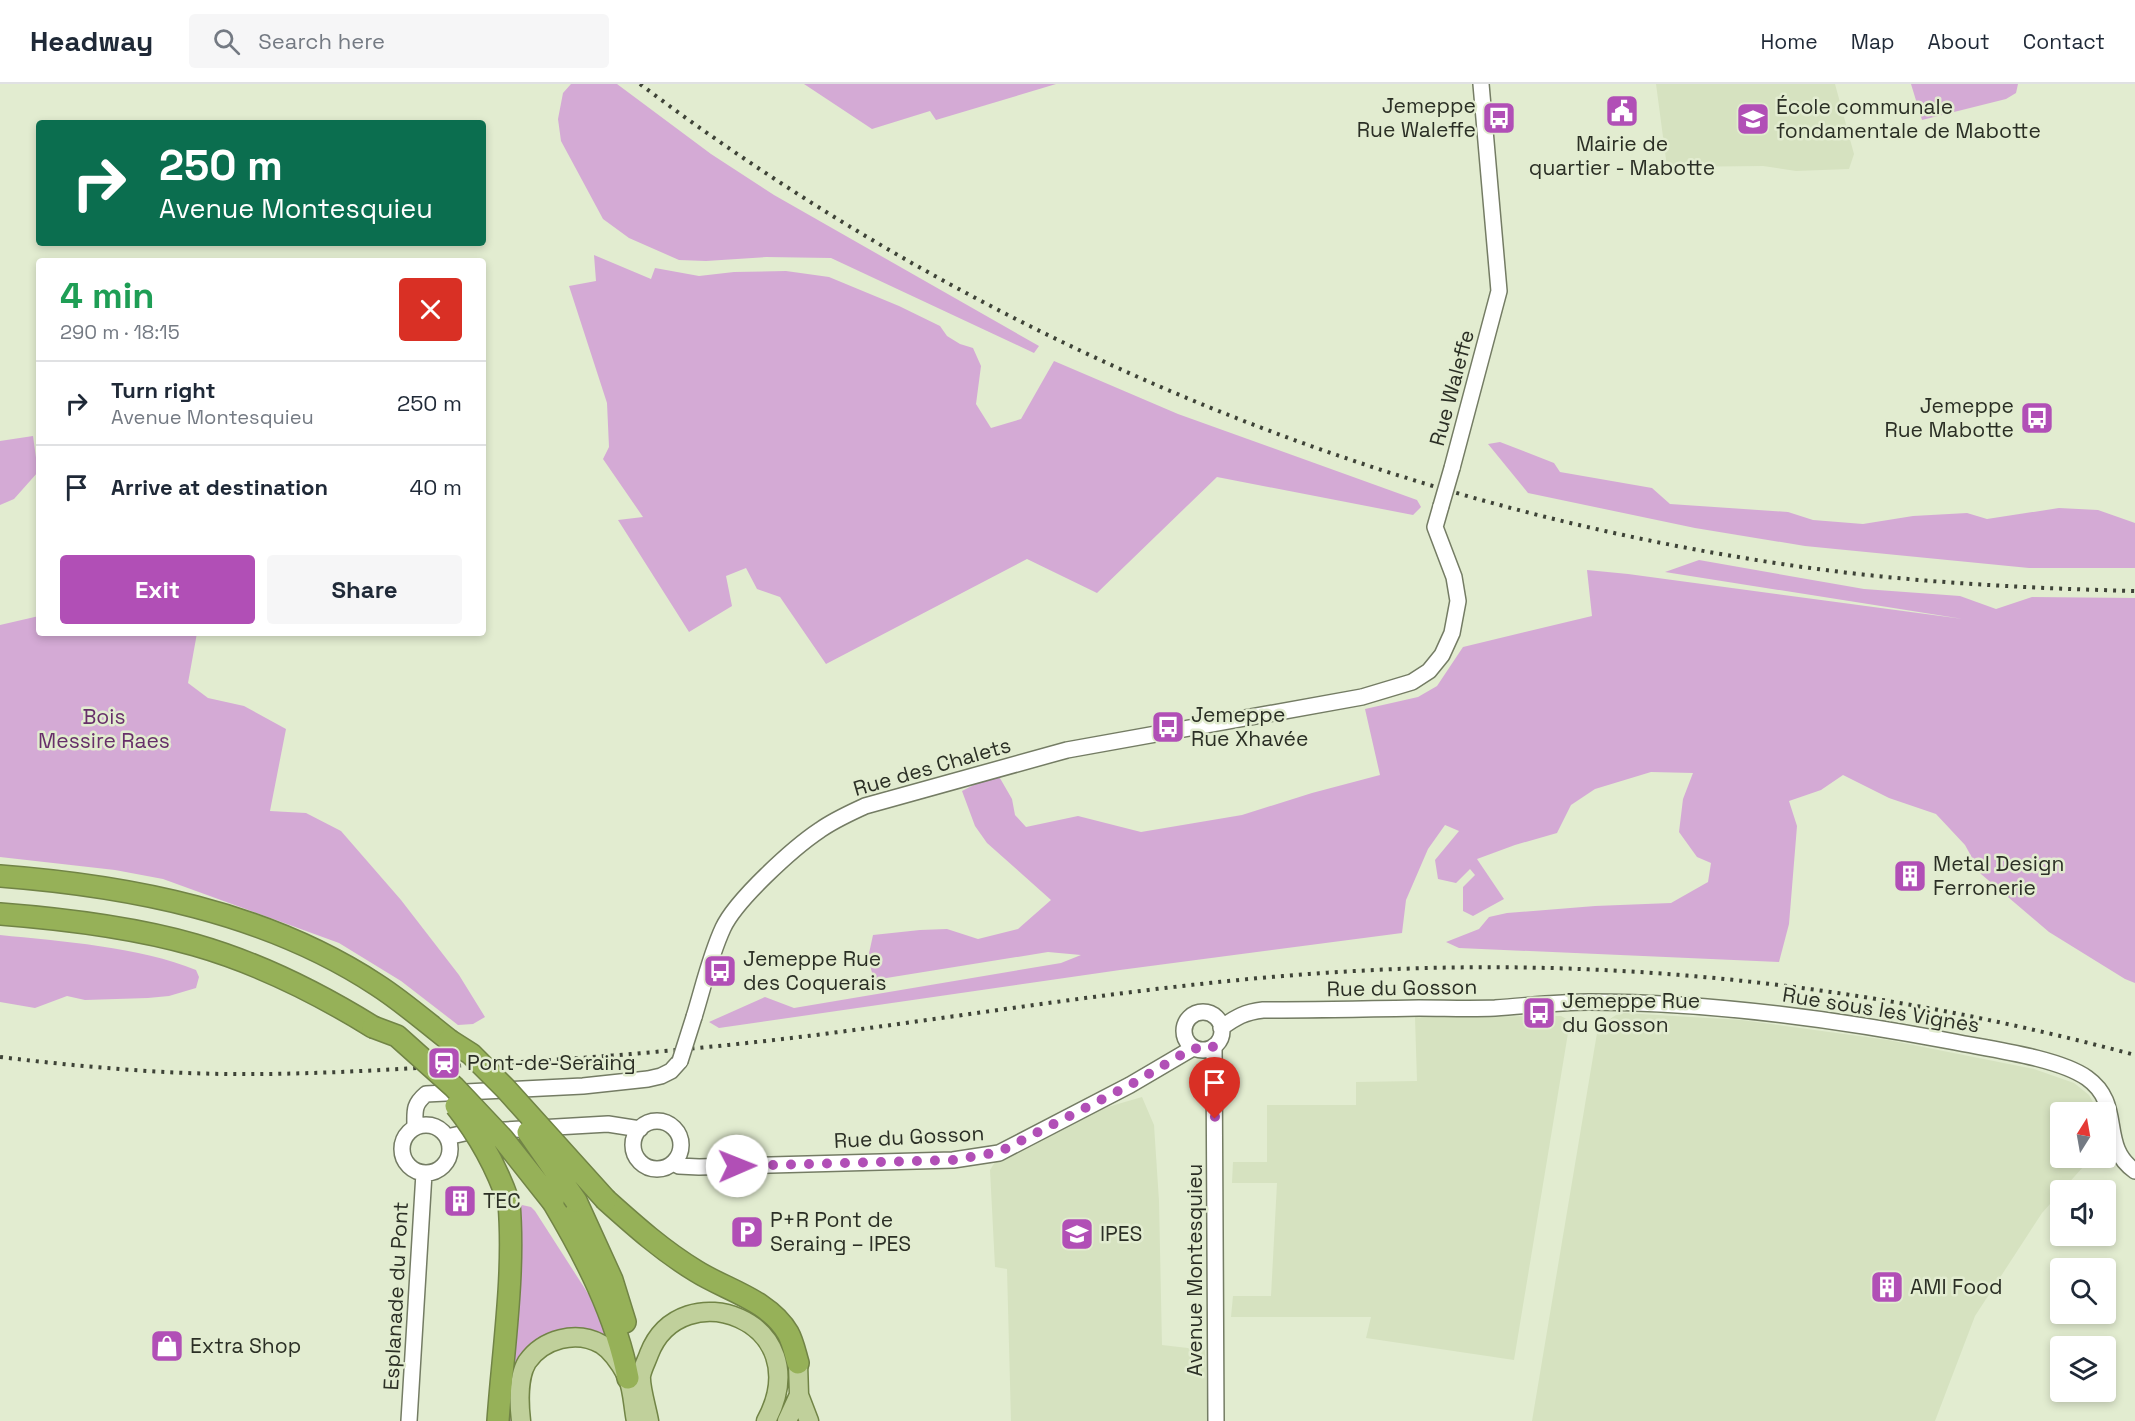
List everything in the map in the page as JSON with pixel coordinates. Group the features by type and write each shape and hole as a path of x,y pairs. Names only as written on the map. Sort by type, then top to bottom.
{"highway":[{"path":"0,876 65,881 138,892 260,927 322,954 377,985 471,1054 505,1088 606,1200 652,1242 698,1273 757,1303 774,1317 787,1331 798,1363"},
{"path":"0,914 49,918 117,928 195,945 248,963 331,1001 373,1028 451,1100 470,1124 492,1161 509,1203 511,1229 509,1271 498,1421"},
{"path":"373,1028 397,1036 454,1087 503,1139 553,1202 630,1353"},
{"path":"449,1040 459,1055 535,1140 576,1201 612,1280 634,1377"}],"main road":[{"path":"521,1421 522,1374 526,1364 543,1347 562,1339 581,1338 630,1353 657,1339 681,1319 700,1312 729,1314 747,1322 765,1338 778,1367 778,1395 766,1421"},
{"path":"798,1363 799,1395 808,1421"},
{"path":"634,1377 636,1421"},
{"path":"634,1377 649,1421"},
{"path":"787,1421 799,1395"}],"street":[{"name":"Rue Waleffe","path":"1412,682 1429,671 1442,655 1452,633 1458,601 1455,577 1435,527 1499,291 1481,84"},
{"name":"Rue des Chalets","path":"415,1127 417,1101 426,1094 583,1086 661,1076 671,1071 680,1061 722,930 728,918 768,875 820,829 865,806 1067,750 1362,697 1412,682"},
{"name":"Rue du Gosson","path":"1221,1028 1246,1012 1263,1010 1494,1008 1588,1002"},
{"name":"Rue sous les Vignes","path":"1588,1002 1725,1009 1821,1020 1887,1029 2033,1058 2075,1071 2088,1078 2109,1106 2119,1156 2135,1171"},
{"path":"1193,1048 1184,1036 1184,1028 1190,1017 1200,1012 1215,1017 1221,1028 1219,1041 1214,1046"},
{"name":"Rue du Gosson","path":"674,1163 679,1166 699,1167 953,1160 999,1152 1130,1085 1193,1048 1208,1050 1214,1046"},
{"name":"Avenue Montesquieu","path":"1214,1046 1216,1421"},
{"path":"661,1121 674,1128 681,1142 681,1149 674,1163 662,1169 655,1169 640,1162 633,1148 640,1129 653,1122 661,1121"},
{"path":"415,1127 429,1125 436,1127 447,1137 469,1132 608,1124 640,1129"},
{"name":"Esplanade du Pont","path":"415,1127 402,1142 402,1155 410,1167 424,1173 441,1168 447,1162 450,1145 447,1137"},
{"name":"Esplanade du Pont","path":"409,1421 424,1173"}],"shaded area":[{"name":"École communale fondamentale de Mabotte","path":"1656,84 1835,84 1854,154 1849,169 1796,171 1763,166 1667,167"},
{"path":"1624,1013 1741,1020 1888,1040 2034,1069 2074,1083 2089,1095 2093,1102 2050,1102 2050,1168 2082,1168 2071,1180 2050,1180 2050,1204 1975,1316 1935,1421 1532,1421 1597,1033 1604,1023"},
{"path":"1561,1016 1570,1021 1514,1360 1366,1338 1371,1317 1231,1317 1233,1296 1271,1296 1277,1183 1232,1183 1233,1162 1267,1162 1267,1105 1356,1105 1356,1082 1417,1081 1415,1017"},
{"name":"IPES","path":"1142,1097 1154,1125 1159,1201 1162,1345 1205,1350 1208,1421 1011,1421 1007,1269 995,1267 990,1170 998,1157 1087,1113"}],"green space":[{"path":"571,84 617,84 711,154 774,195 1039,346 1034,353 831,258 766,257 706,261 679,260 629,238 603,219 561,141 558,119 563,93"},
{"path":"804,84 1056,84 936,120 930,111 872,129"},
{"path":"1911,84 2018,84 2016,93 2006,99 1922,120"},
{"path":"594,255 651,279 655,268 699,276 734,272 786,271 829,277 899,306 940,326 947,336 960,344 973,348 981,366 976,404 991,428 1021,419 1054,361 1178,414 1417,500 1421,507 1413,515 1217,477 1097,593 1027,559 826,664 780,597 757,589 746,568 726,576 732,606 689,632 618,520 643,517 603,459 609,447 607,403 569,286 596,281"},
{"path":"33,436 36,474 14,499 0,505 0,441"},
{"path":"1500,442 1554,463 1560,472 1652,488 1670,504 1788,512 1813,520 1863,524 1913,516 1967,513 1987,519 2059,508 2098,510 2135,523 2135,568 2029,568 1805,546 1695,528 1528,493 1488,444"},
{"path":"1699,560 1864,589 1960,596 1996,609 2032,597 2135,598 2135,983 2049,932 1981,874 1965,845 1936,814 1889,798 1843,775 1821,790 1789,801 1797,826 1789,924 1779,962 1459,948 1446,942 1479,929 1489,917 1507,913 1595,906 1671,903 1708,882 1711,863 1697,857 1679,832 1683,799 1693,773 1651,772 1595,789 1571,805 1557,833 1477,859 1504,899 1473,916 1463,911 1463,887 1475,875 1470,869 1456,883 1438,879 1435,860 1459,831 1445,825 1428,849 1406,900 1402,933 1120,970 719,1028 709,1022 765,997 794,1008 1061,963 1081,955 1048,952 874,980 868,958 873,935 947,929 978,939 1018,929 1051,900 987,843 975,826 962,791 997,773 1012,799 1015,815 1026,827 1078,816 1141,832 1242,815 1380,775 1365,709 1418,697 1437,686 1463,647 1592,616 1587,570 1963,619 1665,572"},
{"name":"Bois Messire Raes","path":"36,617 36,636 196,636 188,683 208,698 244,706 286,729 270,811 306,813 341,831 401,900 459,975 485,1017 473,1024 458,1025 401,981 339,943 163,879 115,870 0,857 0,625"},
{"path":"0,935 126,950 196,970 199,977 196,988 169,996 85,1000 67,996 35,1008 0,1002"},
{"path":"522,1205 531,1207 535,1211 589,1295 609,1342 542,1340 514,1421 509,1421 519,1207"}],"railway":[{"path":"640,84 769,175 903,258 1041,332 1184,397 1331,453 1481,500 1634,537 1789,565 1875,576 1962,583 2135,591"},
{"path":"0,1057 113,1068 226,1074 324,1073 525,1062 768,1041 1218,982 1355,971 1454,967 1553,968 1651,973 1845,994 2039,1031 2135,1055"}],"place":[{"name":"Mairie de quartier - Mabotte","path":"1622,111"},
{"name":"Jemeppe Rue Waleffe","path":"1499,118"},
{"name":"École communale fondamentale de Mabotte","path":"1753,119"},
{"name":"Jemeppe Rue Mabotte","path":"2037,418"},
{"name":"Jemeppe Rue Xhavée","path":"1168,727"},
{"name":"Metal Design Ferronerie","path":"1910,876"},
{"name":"Jemeppe Rue des Coquerais","path":"720,971"},
{"name":"Jemeppe Rue du Gosson","path":"1539,1013"},
{"name":"Pont-de-Seraing","path":"444,1063"},
{"name":"TEC","path":"460,1201"},
{"name":"P+R Pont de Seraing – IPES","path":"747,1232"},
{"name":"IPES","path":"1077,1234"},
{"name":"AMI Food","path":"1887,1287"},
{"name":"Extra Shop","path":"167,1346"}],"route":[{"path":"737,1166 953,1160 999,1152 1130,1085 1193,1048 1208,1050 1214,1046 1215,1119"}]}
